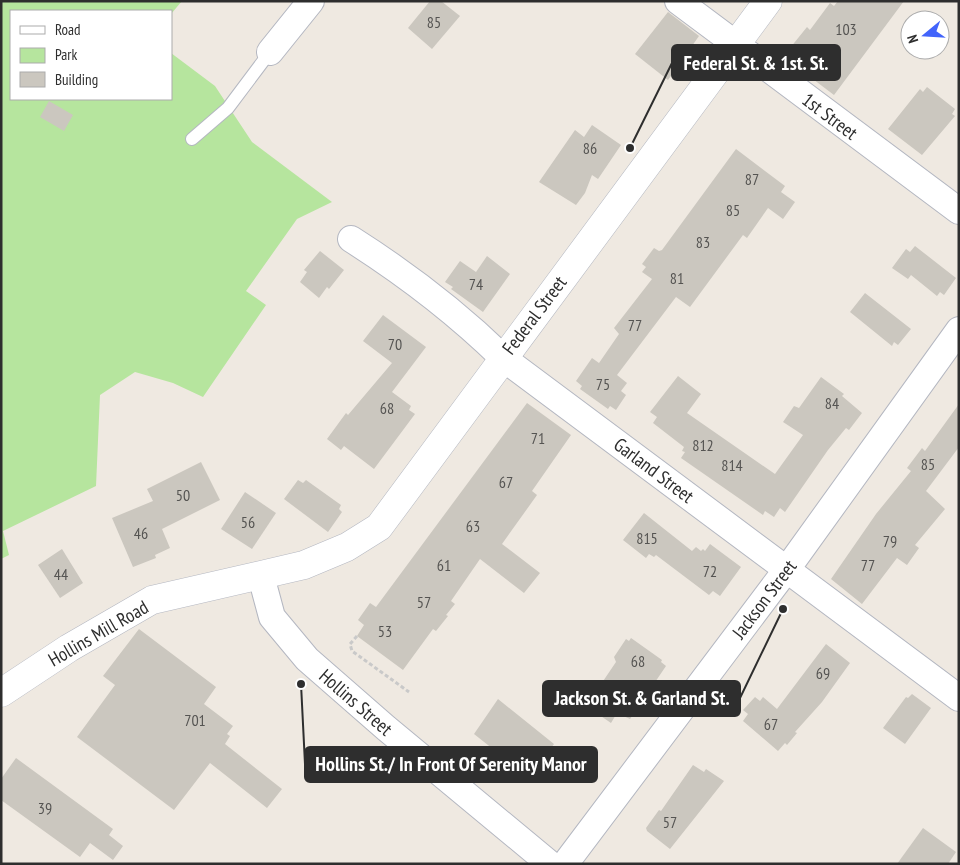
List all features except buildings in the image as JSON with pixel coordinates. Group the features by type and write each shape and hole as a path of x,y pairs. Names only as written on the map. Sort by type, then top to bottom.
{"street":[{"path":"270,52 311,1"},
{"name":"1st Street","path":"678,1 959,211"},
{"name":"Federal Street","path":"261,576 304,565 347,547 379,527 768,1"},
{"name":"Garland Street","path":"351,239 408,277 466,322 503,358 959,698"},
{"name":"Jackson Street","path":"565,864 787,569 959,330"},
{"name":"Hollins Mill Road","path":"1,693 68,648 152,600 261,576"},
{"name":"Hollins Street","path":"261,576 272,617 307,659 386,728 550,864"}],"lane":[{"path":"192,139 228,108 270,52"}],"path":[{"path":"357,636 350,644 352,650 409,692"}],"green space":[{"path":"1,1 182,1 172,13 172,10 10,10 10,100 172,100 172,54 215,86 252,142 332,202 297,219 246,291 266,305 203,397 173,383 135,372 100,395 96,486 3,531 9,555 1,559"}],"place":[{"name":"Federal St. & 1st. St.","path":"630,148"},
{"name":"Jackson St. & Garland St.","path":"783,609"},
{"name":"Hollins St./ In Front Of Serenity Manor","path":"301,684"}]}
